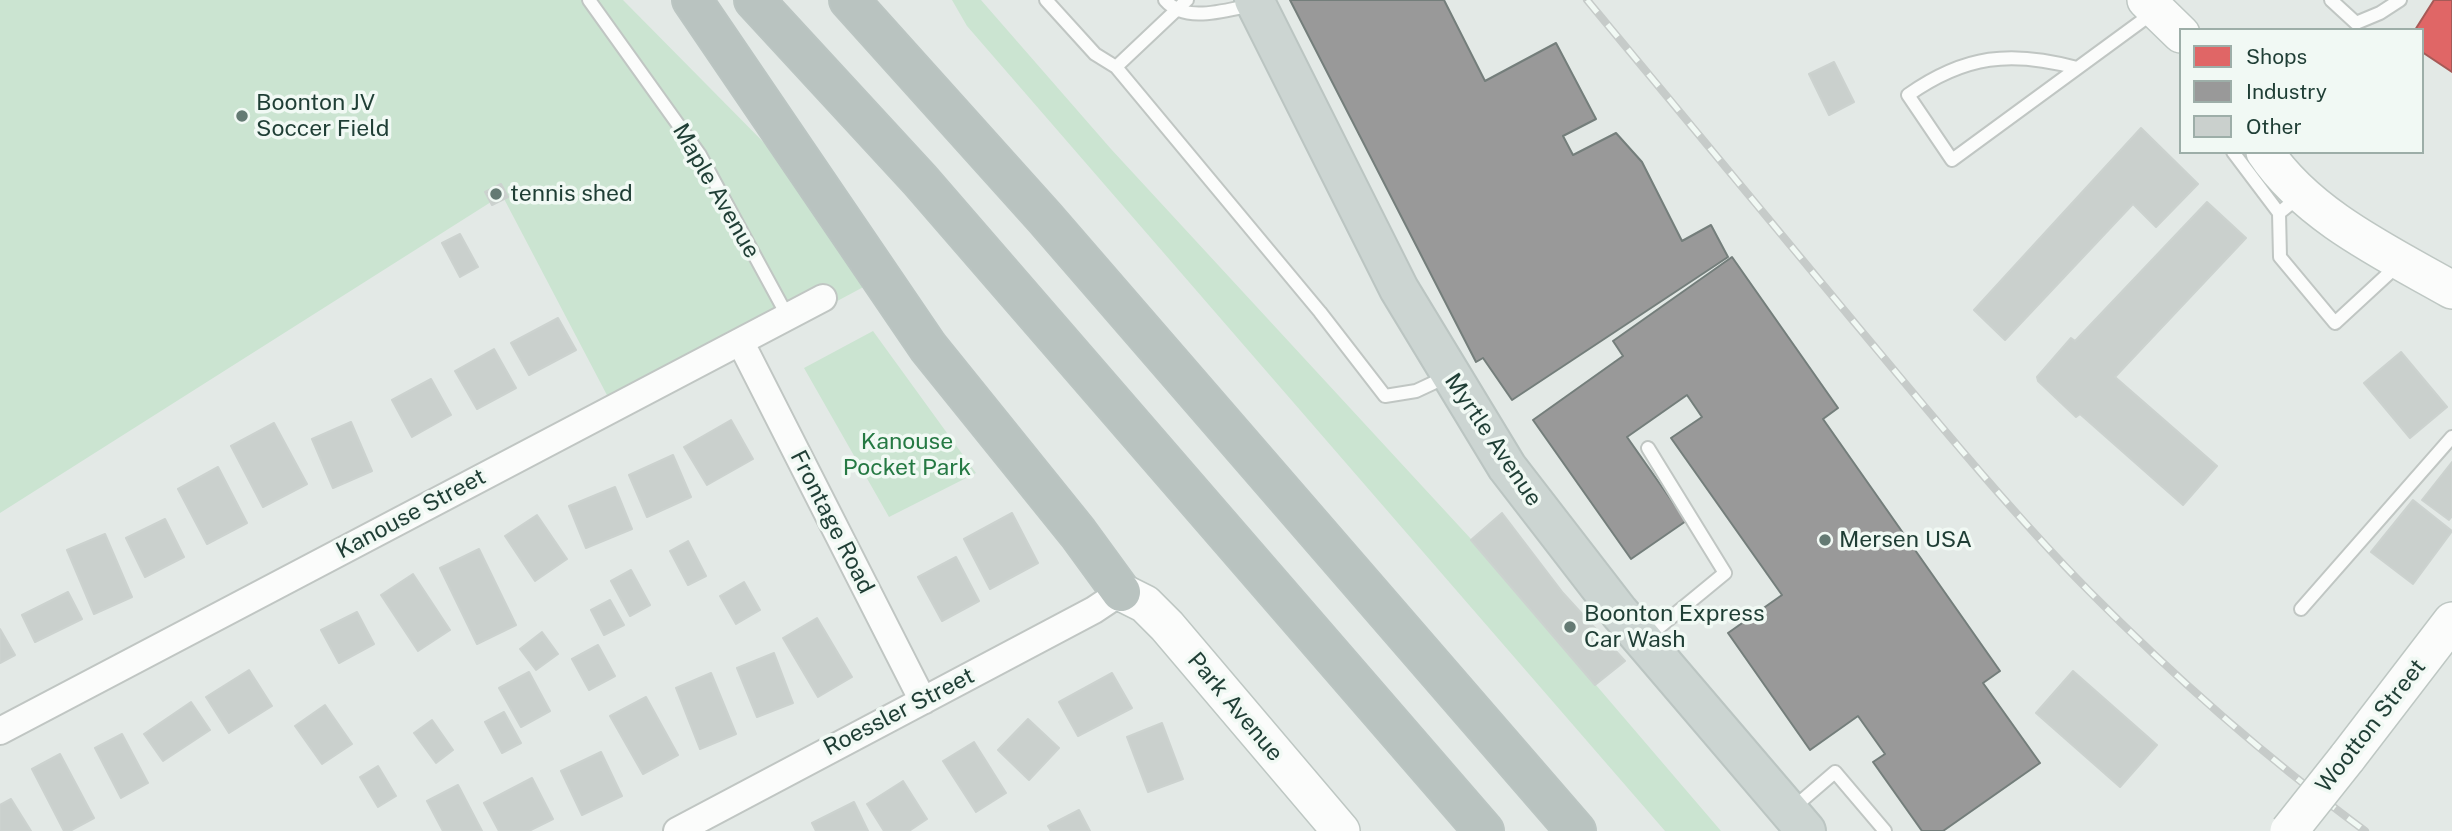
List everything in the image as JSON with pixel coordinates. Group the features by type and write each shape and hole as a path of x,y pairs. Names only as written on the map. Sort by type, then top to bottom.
{"highway":[{"path":"692,0 928,347 1078,533 1121,592"},
{"path":"754,0 920,180 1484,831"},
{"path":"849,0 1054,228 1576,831"}],"main road":[{"name":"Myrtle Avenue","path":"1255,2 1399,289 1507,467 1643,641 1797,821"}],"street":[{"path":"2266,154 2276,168 2291,204 2316,207 2452,290"},
{"name":"Kanouse Street","path":"0,731 823,298"},
{"name":"Frontage Road","path":"741,343 923,701"},
{"name":"Roessler Street","path":"677,831 1094,610 1121,592"},
{"name":"Park Avenue","path":"1121,592 1144,604 1167,626 1341,831"},
{"name":"Wootton Street","path":"2289,831 2452,621"}],"lane":[{"name":"Maple Avenue","path":"589,0 700,155 788,317"},
{"path":"1046,0 1095,54 1116,67 1321,312 1385,396 1416,391 1450,375"},
{"path":"1165,0 1174,11 1200,13 1255,2"},
{"path":"1116,67 1187,0"},
{"path":"2331,0 2356,23 2400,0"},
{"path":"2077,68 2040,58 2007,56 1928,81 1908,95 1952,160 2077,68 2161,14"},
{"path":"2235,154 2291,204 2280,257 2335,323 2402,261"},
{"path":"2301,609 2452,438"},
{"path":"1643,641 1725,573 1648,447"},
{"path":"1797,821 1835,772 1885,831"}],"green space":[{"path":"0,0 623,0 790,169 869,284 619,418 502,195 0,513"},
{"path":"952,0 981,0 1111,149 1471,539 1721,831 1665,831 967,26"},
{"name":"Kanouse Pocket Park","path":"873,331 976,473 889,517 804,368"}],"building: Shops":[{"path":"2434,0 2452,0 2452,72 2424,53 2424,28 2416,28"}],"building: Industry":[{"path":"1290,0 1444,0 1485,81 1556,43 1596,119 1563,136 1573,155 1616,133 1642,162 1682,241 1711,225 1728,257 1512,400 1483,358 1476,362"},
{"name":"Mersen USA","path":"1732,257 1838,408 1823,419 2000,671 1983,683 2040,763 1943,831 1922,831 1873,762 1885,754 1858,716 1810,750 1728,633 1782,595 1671,438 1702,417 1687,395 1627,437 1686,521 1631,559 1533,420 1623,356 1613,341"}],"building: Other":[{"path":"1834,62 1854,102 1829,115 1809,74"},
{"path":"2141,128 2198,184 2156,227 2133,204 2005,340 1974,310"},
{"name":"tennis shed","path":"501,184 508,197 492,205 485,192"},
{"path":"2207,202 2246,238 2115,377 2217,466 2183,505 2080,414 2076,417 2037,377 2071,338 2075,341"},
{"path":"460,234 478,267 460,277 442,243"},
{"path":"558,318 576,350 529,375 511,343"},
{"path":"494,349 516,388 477,409 455,371"},
{"path":"2401,352 2447,407 2410,438 2364,383"},
{"path":"431,379 451,415 412,437 392,400"},
{"path":"731,420 753,459 707,485 684,447"},
{"path":"351,422 372,471 333,488 312,439"},
{"path":"274,423 307,484 263,507 231,446"},
{"path":"673,455 691,497 647,517 629,475"},
{"path":"2452,462 2452,516 2449,520 2422,500"},
{"path":"218,467 247,523 207,544 178,489"},
{"path":"615,487 632,529 586,548 569,506"},
{"path":"2413,500 2452,531 2413,584 2371,552"},
{"path":"1012,513 1038,563 990,589 964,539"},
{"name":"Boonton Express Car Wash","path":"1502,513 1563,593 1625,661 1595,685 1471,540"},
{"path":"537,515 567,559 535,581 505,536"},
{"path":"165,519 184,557 145,577 126,538"},
{"path":"105,534 132,597 94,614 67,550"},
{"path":"688,541 706,576 688,585 670,551"},
{"path":"479,549 516,625 477,644 440,568"},
{"path":"956,557 979,601 942,621 918,577"},
{"path":"631,570 650,605 630,616 611,581"},
{"path":"413,574 450,630 418,651 381,595"},
{"path":"744,582 760,610 736,624 720,596"},
{"path":"68,592 82,619 35,642 22,615"},
{"path":"610,600 624,625 604,635 591,610"},
{"path":"357,612 374,644 339,663 321,630"},
{"path":"817,618 852,677 818,697 783,638"},
{"path":"0,629 15,655 0,663"},
{"path":"542,632 558,654 536,670 520,649"},
{"path":"598,645 615,676 589,690 572,659"},
{"path":"774,653 793,703 757,717 737,668"},
{"path":"249,670 272,706 229,733 206,697"},
{"path":"2073,671 2157,745 2120,787 2036,713"},
{"path":"529,672 550,711 521,727 499,688"},
{"path":"711,673 736,734 700,749 676,688"},
{"path":"1112,673 1132,708 1078,736 1059,702"},
{"path":"646,697 678,755 643,774 610,716"},
{"path":"191,702 210,730 163,761 144,734"},
{"path":"325,705 352,744 322,764 295,726"},
{"path":"504,712 521,743 502,753 485,722"},
{"path":"1028,719 1059,748 1029,780 998,750"},
{"path":"432,720 453,750 436,763 414,733"},
{"path":"1162,723 1183,779 1148,792 1127,737"},
{"path":"122,734 148,783 121,798 95,748"},
{"path":"974,742 1006,793 976,812 943,761"},
{"path":"601,752 622,796 582,815 561,771"},
{"path":"60,754 94,818 70,831 64,831 32,769"},
{"path":"378,766 396,796 378,807 360,777"},
{"path":"532,778 553,819 529,831 499,831 484,803"},
{"path":"903,781 927,819 909,831 884,831 867,804"},
{"path":"458,785 482,831 443,831 427,801"},
{"path":"11,799 31,831 0,831 0,805"},
{"path":"854,802 868,831 816,831 812,823"},
{"path":"1079,810 1090,831 1051,831 1048,826"}],"railway":[{"path":"1587,0 1940,424 2057,558 2188,685 2292,775 2365,831"}],"place":[{"name":"Boonton JV Soccer Field","path":"242,116"},
{"name":"tennis shed","path":"496,194"},
{"name":"Mersen USA","path":"1825,540"},
{"name":"Boonton Express Car Wash","path":"1570,627"}]}
